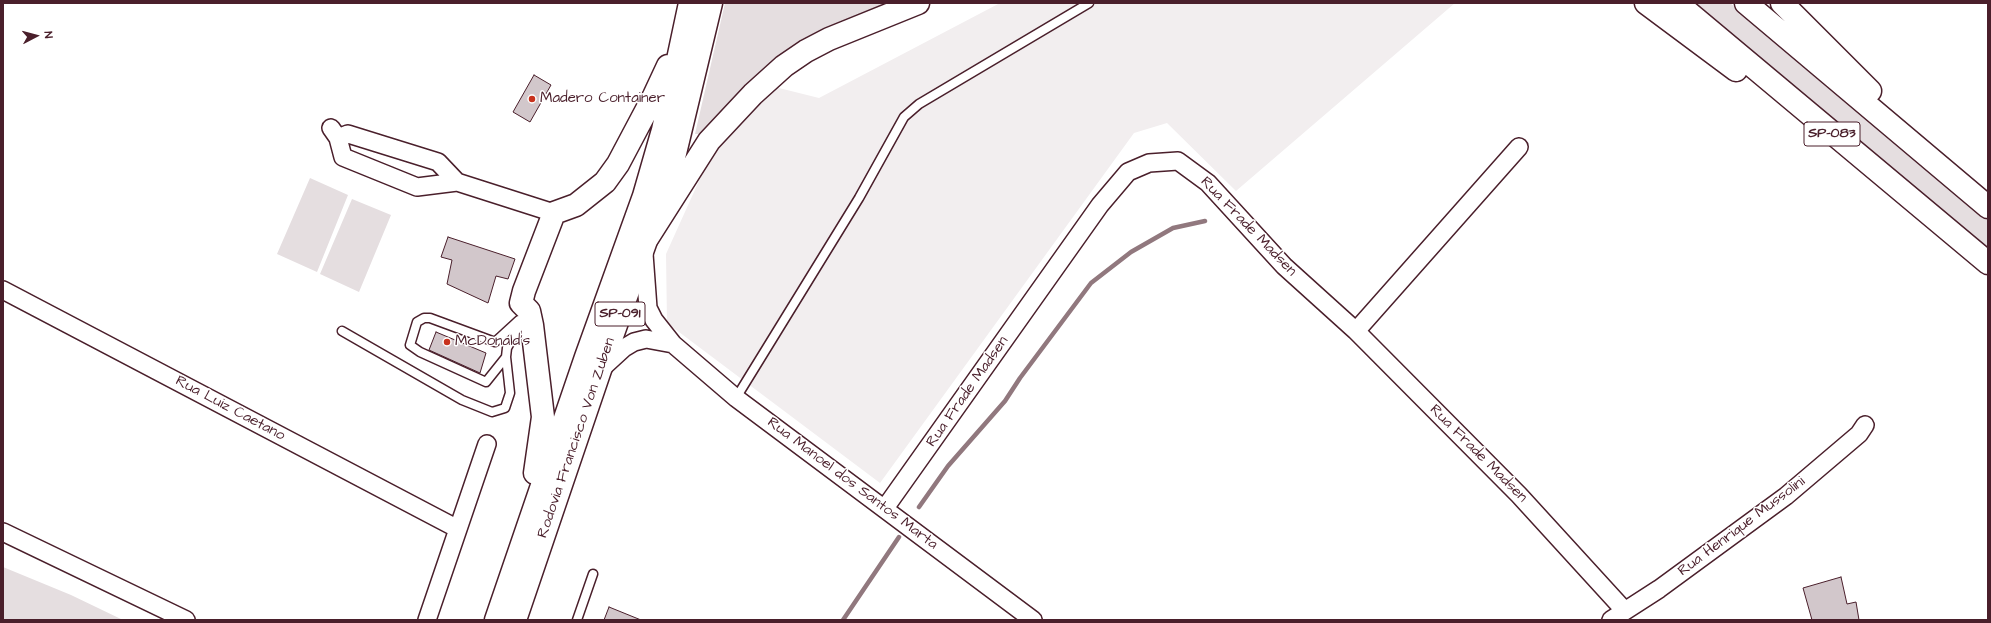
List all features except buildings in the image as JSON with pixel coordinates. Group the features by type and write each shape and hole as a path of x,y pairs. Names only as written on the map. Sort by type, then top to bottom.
{"main road":[{"name":"Rodovia Francisco Von Zuben","path":"515,620 519,580 586,357 644,196 663,130 690,3"},
{"name":"Rodovia Francisco Von Zuben","path":"496,620 519,580 600,370 646,243 671,170 711,3"},
{"path":"646,243 709,141 753,94 784,66 806,51 829,39 918,3"},
{"path":"1646,3 1960,241"},
{"name":"SP-083","path":"1678,3 1988,263"},
{"name":"SP-083","path":"1746,3 1986,205"},
{"path":"1782,3 1986,205"},
{"path":"519,580 543,417 540,379 529,311 521,303 554,214 576,205 605,182 618,164 654,96 685,30"}],"street":[{"path":"457,182 438,162 348,134 335,133 343,157 417,187 457,182 554,214"},
{"path":"1356,331 1519,147"},
{"name":"Rua Frade Madsen","path":"885,508 1100,205 1128,172 1149,163 1178,161 1208,183 1284,266 1356,331 1519,495 1618,615"},
{"name":"Rua Manoel dos Santos Marta","path":"646,243 648,308 654,320 673,344 736,398 1033,620"},
{"name":"Rua Luiz Caetano","path":"3,290 458,529"},
{"path":"600,370 624,348 634,342 646,338 673,344"},
{"name":"Rua Henrique Mussolini","path":"1618,615 1659,590 1786,496 1859,434 1865,425"},
{"path":"427,620 487,444"},
{"path":"3,532 186,620"}],"lane":[{"path":"736,398 859,198 904,117 919,104 1089,3"},
{"path":"506,357 486,382 420,352 410,345 417,322 424,318 430,318 496,342 519,320 531,326"},
{"path":"342,331 462,400 492,412 505,408 510,393 506,357 507,348 518,328 522,326 531,326"},
{"path":"576,620 593,574"},
{"path":"519,580 524,620"}],"shaded area":[{"path":"725,3 895,3 705,134 695,134"},
{"path":"1000,3 1455,3 1236,191 1167,123 1134,133 880,483 667,323 666,254 712,152 771,86 819,98"},
{"path":"1693,3 1730,3 1988,219 1988,249"},
{"path":"310,178 348,195 317,272 277,254"},
{"path":"352,199 391,215 359,292 320,274"},
{"path":"3,567 71,595 123,620 3,620"}],"waterway":[{"path":"919,507 948,466 1005,401 1020,378 1091,283 1131,252 1173,228 1205,221"},
{"path":"843,620 899,537"}],"place":[{"name":"Madero Container","path":"532,99"},
{"name":"McDonald's","path":"447,342"}]}
